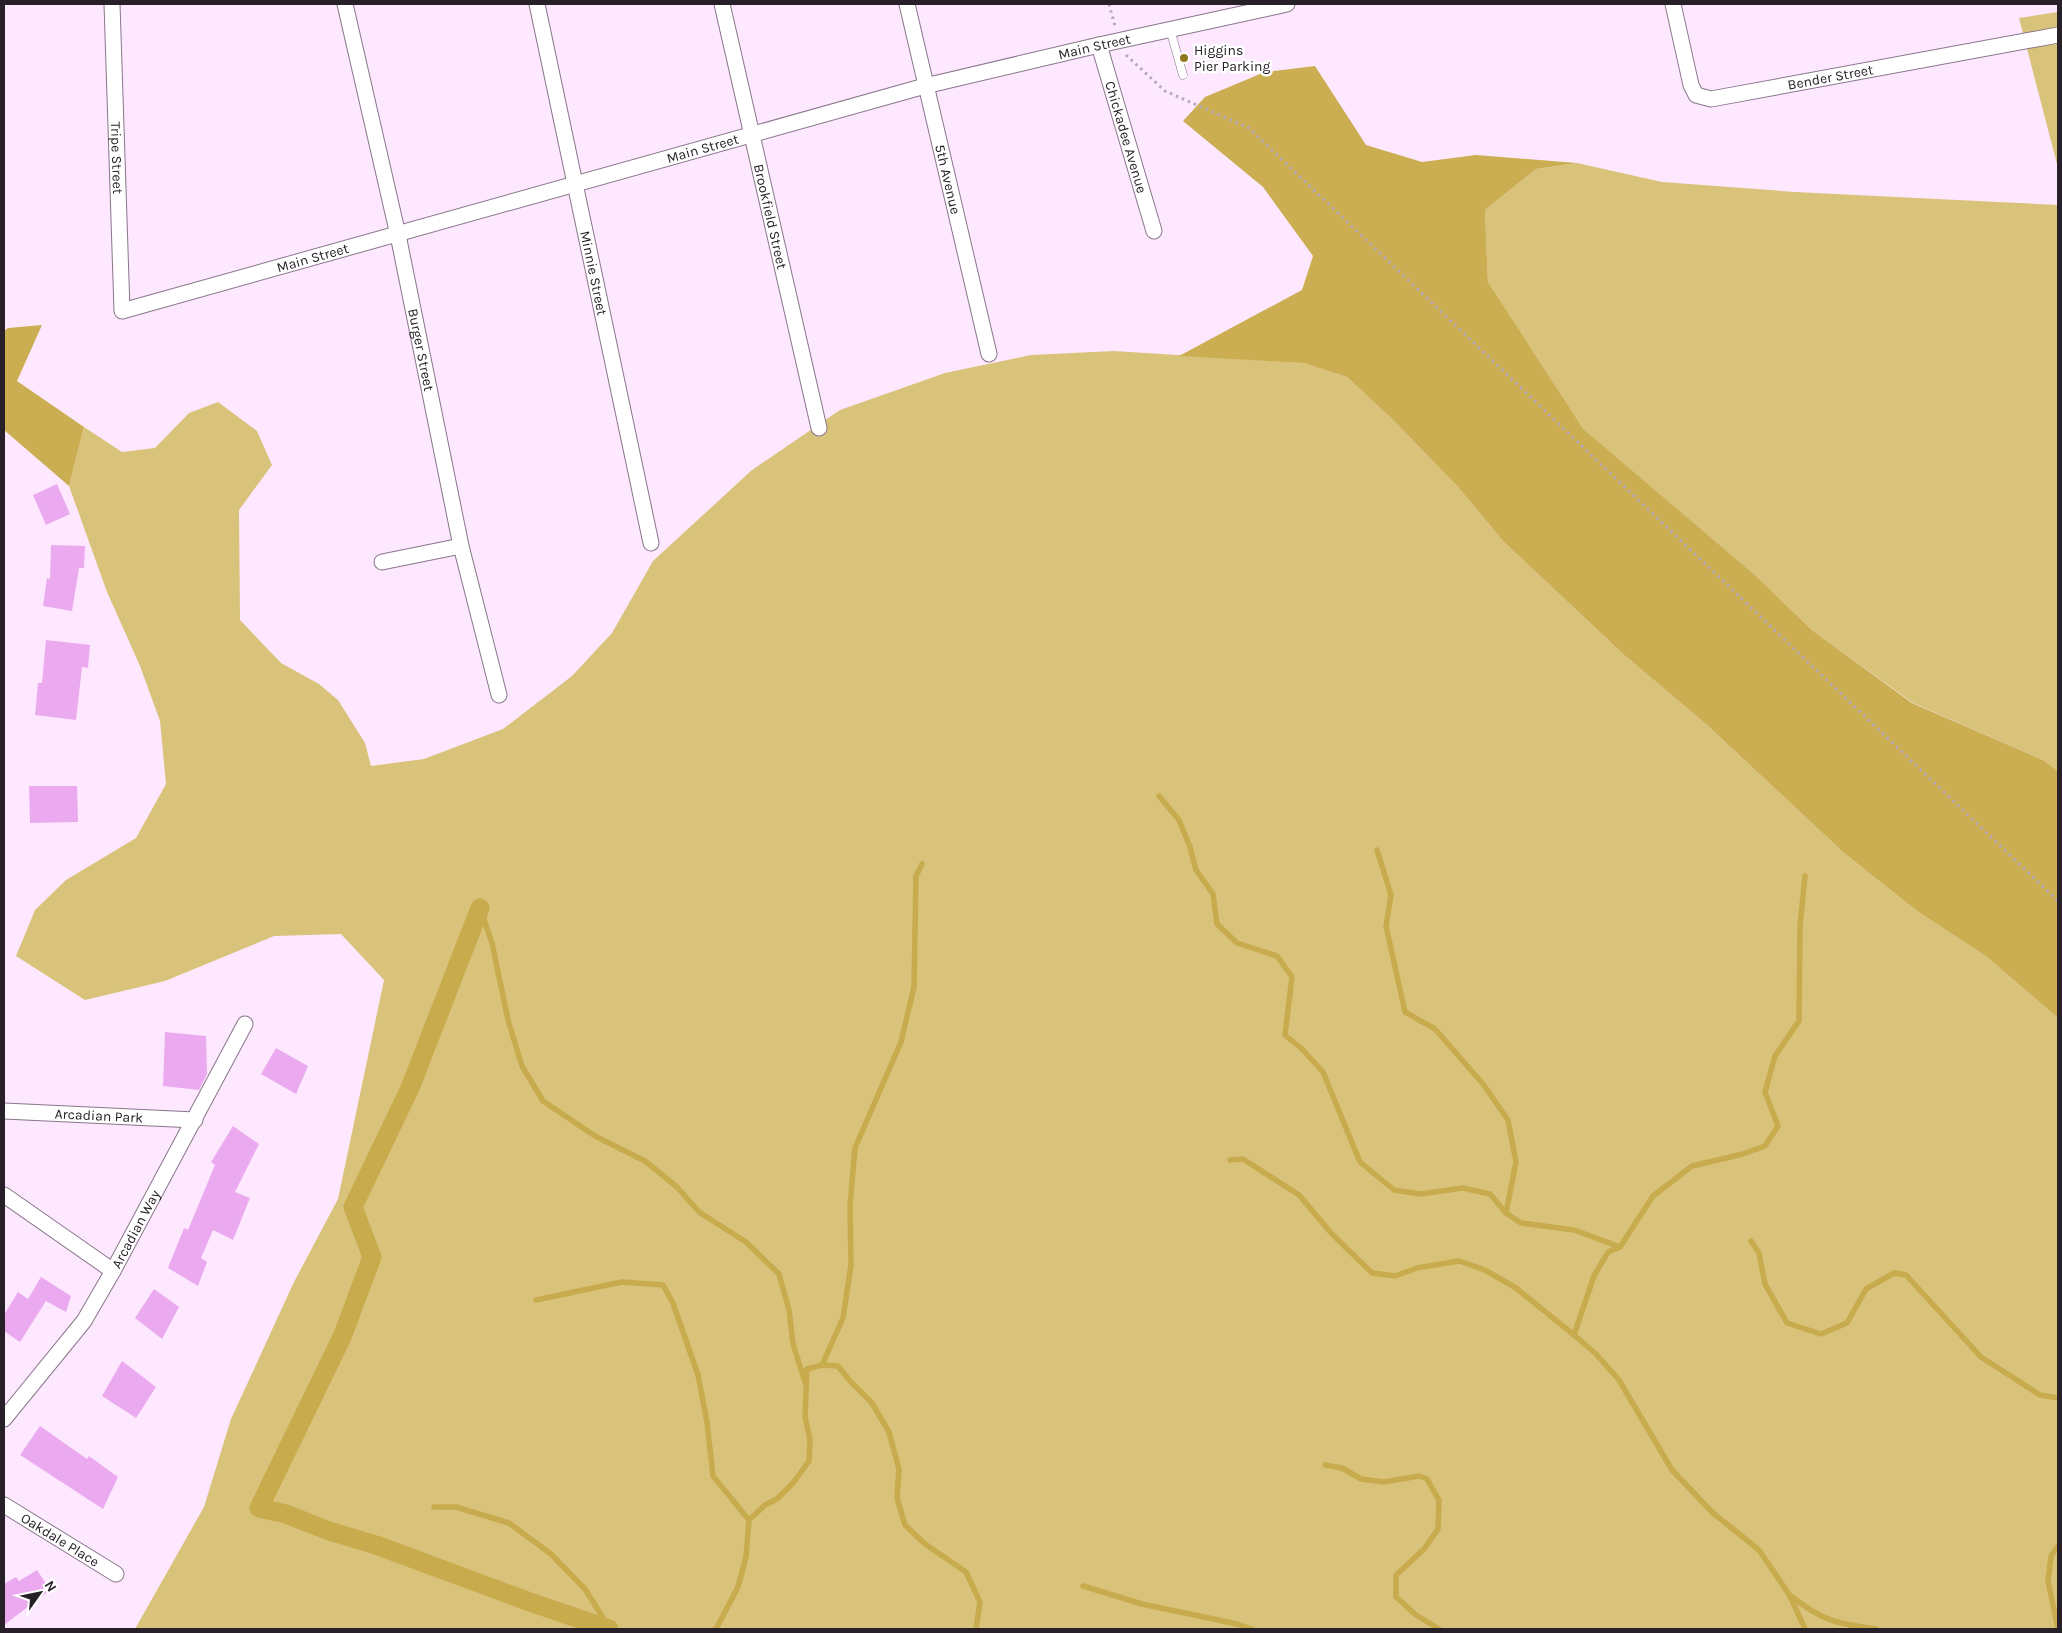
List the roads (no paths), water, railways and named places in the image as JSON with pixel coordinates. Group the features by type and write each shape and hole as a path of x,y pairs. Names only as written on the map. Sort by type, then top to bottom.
{"street":[{"name":"Tripe Street","path":"112,4 122,311"},
{"name":"Burger Street","path":"345,4 398,235 461,546 499,695"},
{"name":"Minnie Street","path":"536,4 651,543"},
{"name":"Brookfield Street","path":"722,4 820,428"},
{"name":"5th Avenue","path":"907,4 989,354"},
{"name":"Main Street","path":"122,311 574,186 925,86 1119,40 1287,4"},
{"name":"Bender Street","path":"1672,4 1691,85 1696,95 1712,99 2058,35"},
{"name":"Chickadee Avenue","path":"1099,45 1154,230"},
{"path":"382,562 461,546"},
{"name":"Arcadian Way","path":"4,1419 84,1321 114,1271 245,1024"},
{"name":"Arcadian Park","path":"4,1111 195,1120"},
{"path":"4,1196 114,1271"},
{"name":"Oakdale Place","path":"4,1505 116,1574"}],"lane":[{"path":"1170,29 1183,74"}],"waterway":[{"path":"1159,796 1179,820 1190,847 1196,870 1213,894 1217,924 1237,943 1277,956 1292,977 1285,1035 1302,1049 1323,1072 1360,1162 1394,1190 1420,1194 1463,1188 1490,1194 1506,1213 1521,1223 1574,1230 1620,1247"},
{"path":"1377,850 1391,895 1386,926 1405,1012 1435,1029 1483,1084 1508,1120 1516,1162 1506,1213"},
{"path":"822,1365 843,1318 851,1265 850,1206 855,1148 901,1042 914,987 916,876 922,864"},
{"path":"1574,1335 1594,1276 1608,1252 1620,1247 1653,1196 1692,1166 1743,1154 1765,1146 1778,1126 1765,1092 1775,1056 1799,1021 1800,926 1805,876"},
{"path":"480,908 492,943 508,1020 522,1066 543,1101 595,1136 645,1161 677,1187 699,1212 746,1242 779,1274 789,1310 793,1344 805,1382"},
{"path":"480,908 410,1088 353,1207 372,1257 342,1337 259,1508 286,1514 329,1531 376,1545 609,1629"},
{"path":"1230,1160 1243,1159 1299,1195 1332,1234 1372,1273 1395,1276 1417,1268 1459,1261 1485,1270 1516,1288 1574,1335 1596,1354 1619,1380 1672,1470 1713,1513 1759,1550 1790,1596 1805,1629"},
{"path":"1751,1241 1759,1253 1765,1284 1787,1323 1821,1334 1847,1323 1866,1289 1894,1273 1906,1275 1981,1357 2040,1395 2058,1398"},
{"path":"536,1300 622,1282 663,1285 673,1303 698,1375 707,1422 713,1476 749,1520"},
{"path":"716,1629 738,1587 746,1557 749,1520 765,1505 777,1499 793,1483 809,1461 810,1439 805,1417 807,1369 822,1365 838,1366 872,1403 889,1432 899,1469 897,1498 905,1525 925,1544 966,1572 980,1602 976,1629"},
{"path":"1325,1465 1342,1468 1361,1479 1384,1482 1419,1476 1427,1479 1439,1500 1438,1529 1424,1549 1396,1575 1396,1597 1416,1615 1439,1629"},
{"path":"434,1507 456,1507 509,1523 551,1554 585,1589 610,1629"},
{"path":"2058,1546 2051,1556 2048,1581 2058,1629"},
{"path":"1083,1586 1142,1604 1237,1624 1251,1629"},
{"path":"1792,1597 1831,1620 1876,1629"}],"place":[{"name":"Higgins Pier Parking","path":"1184,58"}]}
